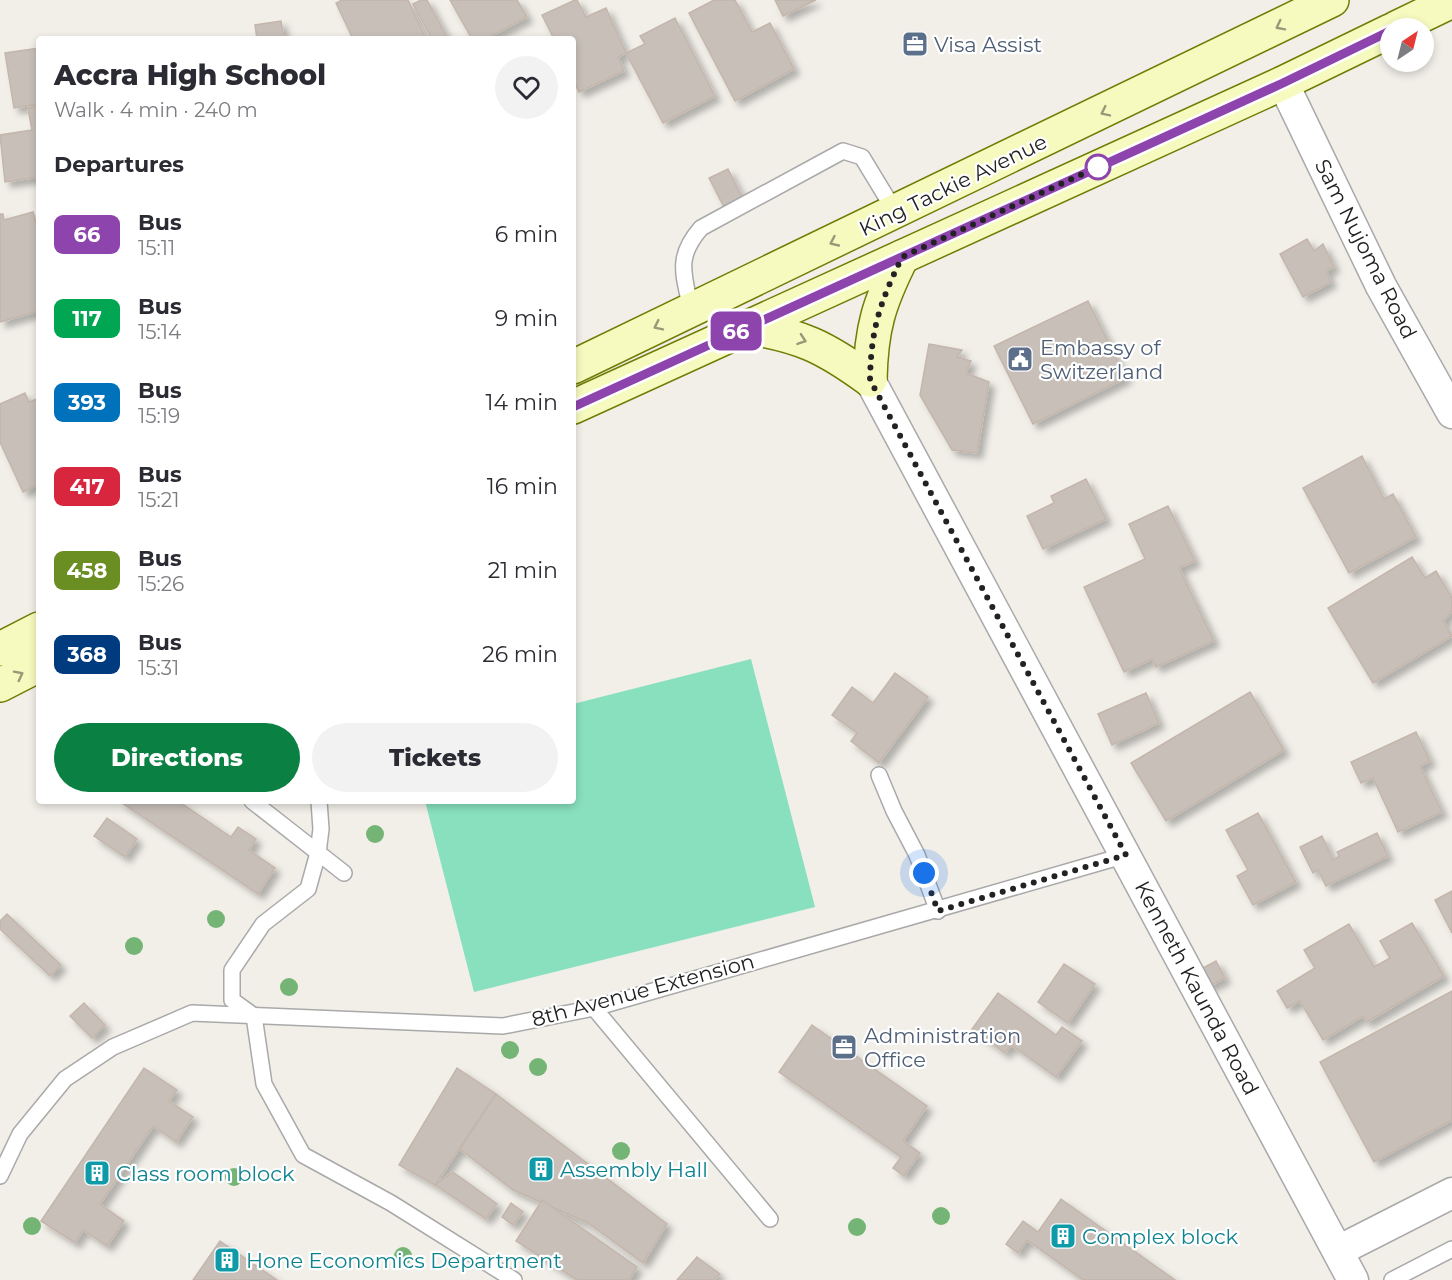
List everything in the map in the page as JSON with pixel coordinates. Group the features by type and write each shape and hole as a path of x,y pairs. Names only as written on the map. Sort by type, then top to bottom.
{"main road":[{"name":"King Tackie Avenue","path":"576,366 896,213 1332,0"},
{"path":"1417,18 1452,1"},
{"name":"King Tackie Avenue","path":"576,406 1283,83 1380,36"},
{"path":"870,380 871,340 878,309 902,257"},
{"path":"745,327 783,333 818,345 870,380"},
{"path":"0,649 36,631"},
{"path":"0,685 36,667"}],"street":[{"name":"Sam Nujoma Road","path":"1283,83 1381,286 1452,413"},
{"name":"Kenneth Kaunda Road","path":"870,380 1353,1280"},
{"path":"1338,1251 1452,1193"}],"lane":[{"path":"691,310 681,262 688,243 701,228 843,151 862,157 896,213"},
{"path":"879,775 894,812 917,855 938,911"},
{"path":"256,804 344,873"},
{"path":"319,804 321,829 318,853 308,889 263,924 232,969 232,1000 254,1016 264,1084 303,1155 391,1203 514,1280"},
{"name":"8th Avenue Extension","path":"0,1176 20,1134 64,1079 113,1047 192,1012 503,1026 594,1008 938,911 1126,855"},
{"path":"594,1008 770,1219"},
{"path":"1392,1280 1452,1249"}],"green space":[{"path":"751,659 815,907 474,992 426,804 576,804 576,703"}],"building":[{"path":"342,0 408,0 425,36 352,36 336,3"},
{"path":"427,0 446,36 430,36 413,4"},
{"path":"450,0 517,0 527,17 492,36 470,36"},
{"path":"575,0 586,17 606,8 626,53 618,57 624,71 579,92 576,86 576,36 552,36 542,15"},
{"path":"714,0 735,0 752,32 770,23 794,69 735,101 689,13"},
{"path":"775,0 816,0 783,16"},
{"path":"675,18 715,96 663,123 626,53 645,44 640,36"},
{"path":"281,21 284,36 257,36 255,25"},
{"path":"36,48 36,104 14,108 5,53"},
{"path":"36,107 36,177 5,182 0,135 32,130 28,108"},
{"path":"728,169 742,197 724,207 709,178"},
{"path":"33,212 36,222 36,312 0,322 0,214 3,214 4,220"},
{"path":"1307,239 1314,251 1323,244 1334,267 1326,271 1331,282 1303,297 1280,254"},
{"path":"1088,301 1126,378 1033,424 994,346"},
{"path":"929,344 962,350 957,357 971,361 966,373 989,382 977,453 952,450 920,395"},
{"path":"25,393 29,402 36,399 36,486 23,492 0,442 0,404"},
{"path":"1362,456 1384,499 1393,494 1416,537 1349,573 1303,488"},
{"path":"1086,479 1106,519 1043,549 1027,516 1054,503 1051,496"},
{"path":"1168,506 1195,561 1179,568 1214,641 1156,667 1152,659 1124,672 1084,587 1145,559 1129,524"},
{"path":"1412,557 1425,578 1436,571 1452,598 1452,611 1443,621 1452,636 1373,683 1328,608"},
{"path":"895,673 928,697 879,763 851,741 857,733 832,715 852,687 873,703"},
{"path":"1250,692 1284,750 1166,821 1131,763"},
{"path":"1146,693 1159,723 1112,745 1098,714"},
{"path":"1416,732 1430,761 1420,766 1442,812 1398,832 1373,778 1361,783 1351,762"},
{"path":"123,804 182,804 231,837 238,827 256,839 249,850 275,868 258,894"},
{"path":"1258,813 1296,882 1253,905 1237,876 1248,870 1226,830"},
{"path":"107,818 137,839 125,857 94,836"},
{"path":"1377,833 1388,856 1326,886 1318,870 1313,873 1300,847 1322,836 1333,860 1339,856 1337,852"},
{"path":"1452,891 1452,933 1435,900"},
{"path":"7,914 61,965 50,976 0,929 0,921"},
{"path":"1412,923 1444,976 1367,1022 1363,1016 1323,1040 1300,1001 1287,1008 1277,991 1315,968 1304,950 1349,924 1374,967 1390,958 1380,941"},
{"path":"1216,961 1225,978 1208,987 1199,970"},
{"path":"1064,964 1095,984 1068,1023 1038,1002"},
{"path":"1452,991 1452,1120 1374,1162 1320,1062"},
{"path":"998,993 1056,1035 1062,1027 1082,1041 1056,1077 1011,1045 1005,1053 972,1029"},
{"path":"84,1003 105,1025 92,1038 70,1016"},
{"path":"812,1025 927,1106 903,1141 920,1153 904,1176 893,1168 901,1157 779,1072"},
{"name":"Class room block","path":"144,1068 177,1090 169,1101 193,1117 176,1142 153,1126 100,1204 124,1221 107,1246 83,1230 75,1243 41,1221"},
{"path":"457,1068 496,1094 435,1185 399,1165"},
{"name":"Assembly Hall","path":"496,1094 667,1224 643,1263 588,1223 513,1190 460,1149"},
{"path":"453,1172 497,1204 486,1219 435,1185"},
{"name":"Complex block","path":"1061,1199 1175,1280 1083,1280 1027,1240 1018,1253 1006,1244 1023,1221 1038,1232"},
{"path":"542,1200 637,1267 629,1280 577,1280 516,1241"},
{"path":"511,1203 523,1212 513,1225 502,1217"},
{"name":"Hone Economics Department","path":"220,1241 277,1280 193,1280"},
{"path":"697,1257 720,1274 713,1280 677,1280"}],"bus line":[{"name":"66","path":"576,406 1283,83 1380,36"}],"place":[{"name":"Visa Assist","path":"915,44"},
{"name":"Embassy of Switzerland","path":"1020,359"},
{"name":"Administration Office","path":"844,1047"},
{"name":"Assembly Hall","path":"541,1169"},
{"name":"Class room block","path":"97,1173"},
{"name":"Complex block","path":"1063,1236"},
{"name":"Hone Economics Department","path":"227,1260"}],"route":[{"path":"924,873 938,911 1126,855 870,380 871,340 878,309 902,257 1098,167"}]}
